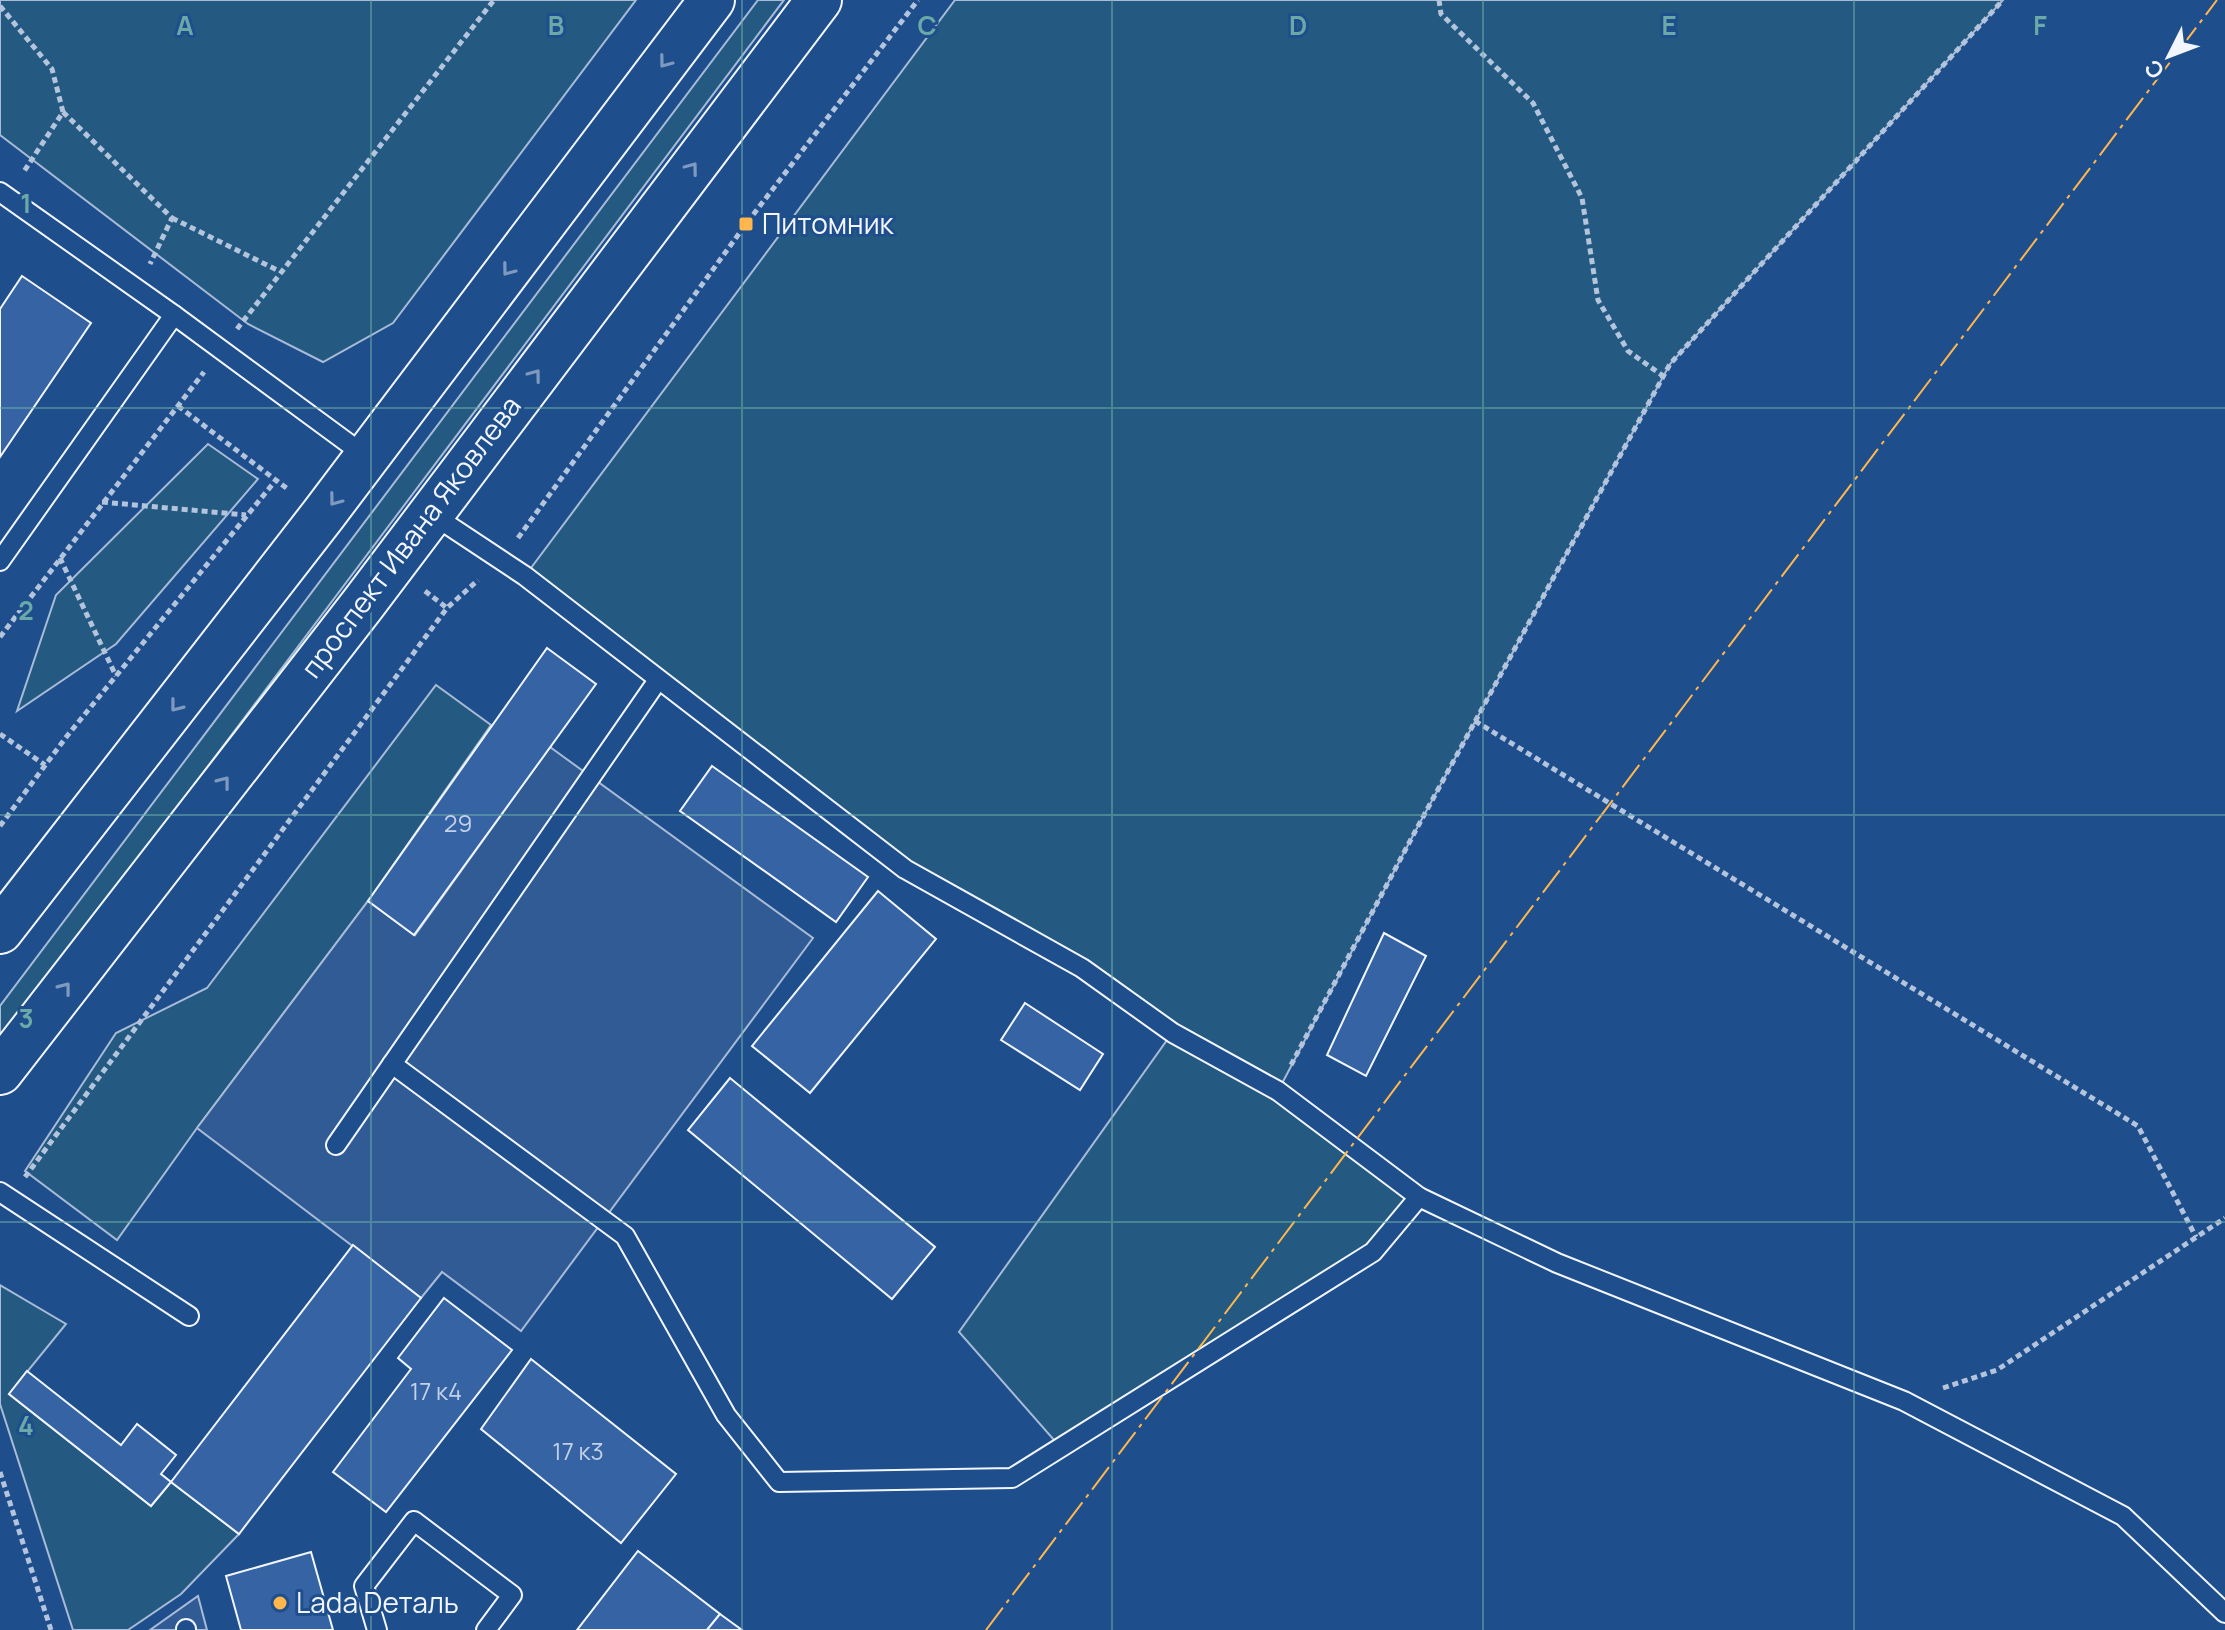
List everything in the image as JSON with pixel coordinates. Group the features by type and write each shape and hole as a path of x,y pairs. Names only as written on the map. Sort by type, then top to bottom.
{"main road":[{"path":"0,931 367,457 712,0"},
{"name":"проспект Ивана Яковлева","path":"0,1072 819,0"}],"lane":[{"path":"4,195 367,457"},
{"path":"0,561 174,315"},
{"path":"430,513 502,560 905,869 1082,968 1173,1033 1278,1091 1419,1197 1557,1263 1904,1401 2123,1516 2225,1613"},
{"path":"336,1145 658,680"},
{"path":"392,1064 625,1236 726,1415 779,1482 1012,1478 1373,1252 1419,1197"},
{"path":"5,1195 189,1316"},
{"path":"377,1630 364,1586 414,1521 512,1595 486,1630"}],"path":[{"path":"0,637 279,271 494,0"},
{"path":"5,1195 447,608 502,560 746,224 918,0"},
{"path":"1439,0 1441,14 1533,103 1582,198 1598,300 1628,351 1663,376"},
{"path":"1278,1091 1670,364 2003,0"},
{"path":"0,6 52,69 63,112 172,218 279,271"},
{"path":"4,195 63,112"},
{"path":"137,291 172,218"},
{"path":"0,826 45,765 276,480 178,406"},
{"path":"102,502 247,515"},
{"path":"60,558 116,676"},
{"path":"417,586 447,608"},
{"path":"1475,721 2138,1126 2196,1237"},
{"path":"0,734 45,765"},
{"path":"1904,1401 1997,1370 2225,1218"},
{"path":"0,1472 51,1630"}],"shaded area":[{"path":"0,0 636,0 393,323 323,362 248,324 0,135"},
{"path":"758,0 784,0 0,1043 0,1006"},
{"path":"955,0 2003,0 1670,364 1417,828 1278,1091 1419,1197 1373,1252 1061,1448 959,1332 1172,1033 905,869 525,576"},
{"path":"208,444 258,479 116,644 17,711 56,595"},
{"path":"436,685 491,725 368,901 117,1240 25,1171 116,1033 207,988"},
{"path":"550,747 813,938 521,1331 442,1272 421,1298 197,1128 368,901 415,935"},
{"path":"0,1285 66,1324 9,1394 151,1506 171,1482 239,1534 181,1594 128,1630 73,1630 0,1404"},
{"path":"198,1596 207,1630 150,1630"}],"building":[{"path":"22,276 91,323 0,457 0,309"},
{"path":"547,648 596,684 414,935 368,901"},
{"path":"712,766 868,877 836,922 680,811"},
{"path":"878,891 936,939 810,1093 752,1046"},
{"path":"1384,933 1426,956 1366,1076 1327,1055"},
{"path":"1025,1003 1103,1054 1080,1090 1001,1040"},
{"path":"730,1078 935,1247 892,1299 688,1130"},
{"path":"353,1245 421,1298 239,1534 171,1482"},
{"path":"444,1298 512,1350 386,1512 333,1472 411,1369 398,1358"},
{"path":"531,1359 676,1474 621,1543 481,1429"},
{"path":"27,1371 121,1445 137,1424 176,1455 161,1474 171,1482 151,1506 9,1394"},
{"path":"638,1551 720,1614 707,1630 577,1630"},
{"name":"Lada Dеталь","path":"311,1552 333,1630 241,1630 226,1576"},
{"path":"720,1614 742,1630 707,1630"}],"power":[{"path":"986,1630 2217,0"}],"place":[{"name":"Питомник","path":"746,224"},
{"name":"Lada Dеталь","path":"280,1603"}]}
